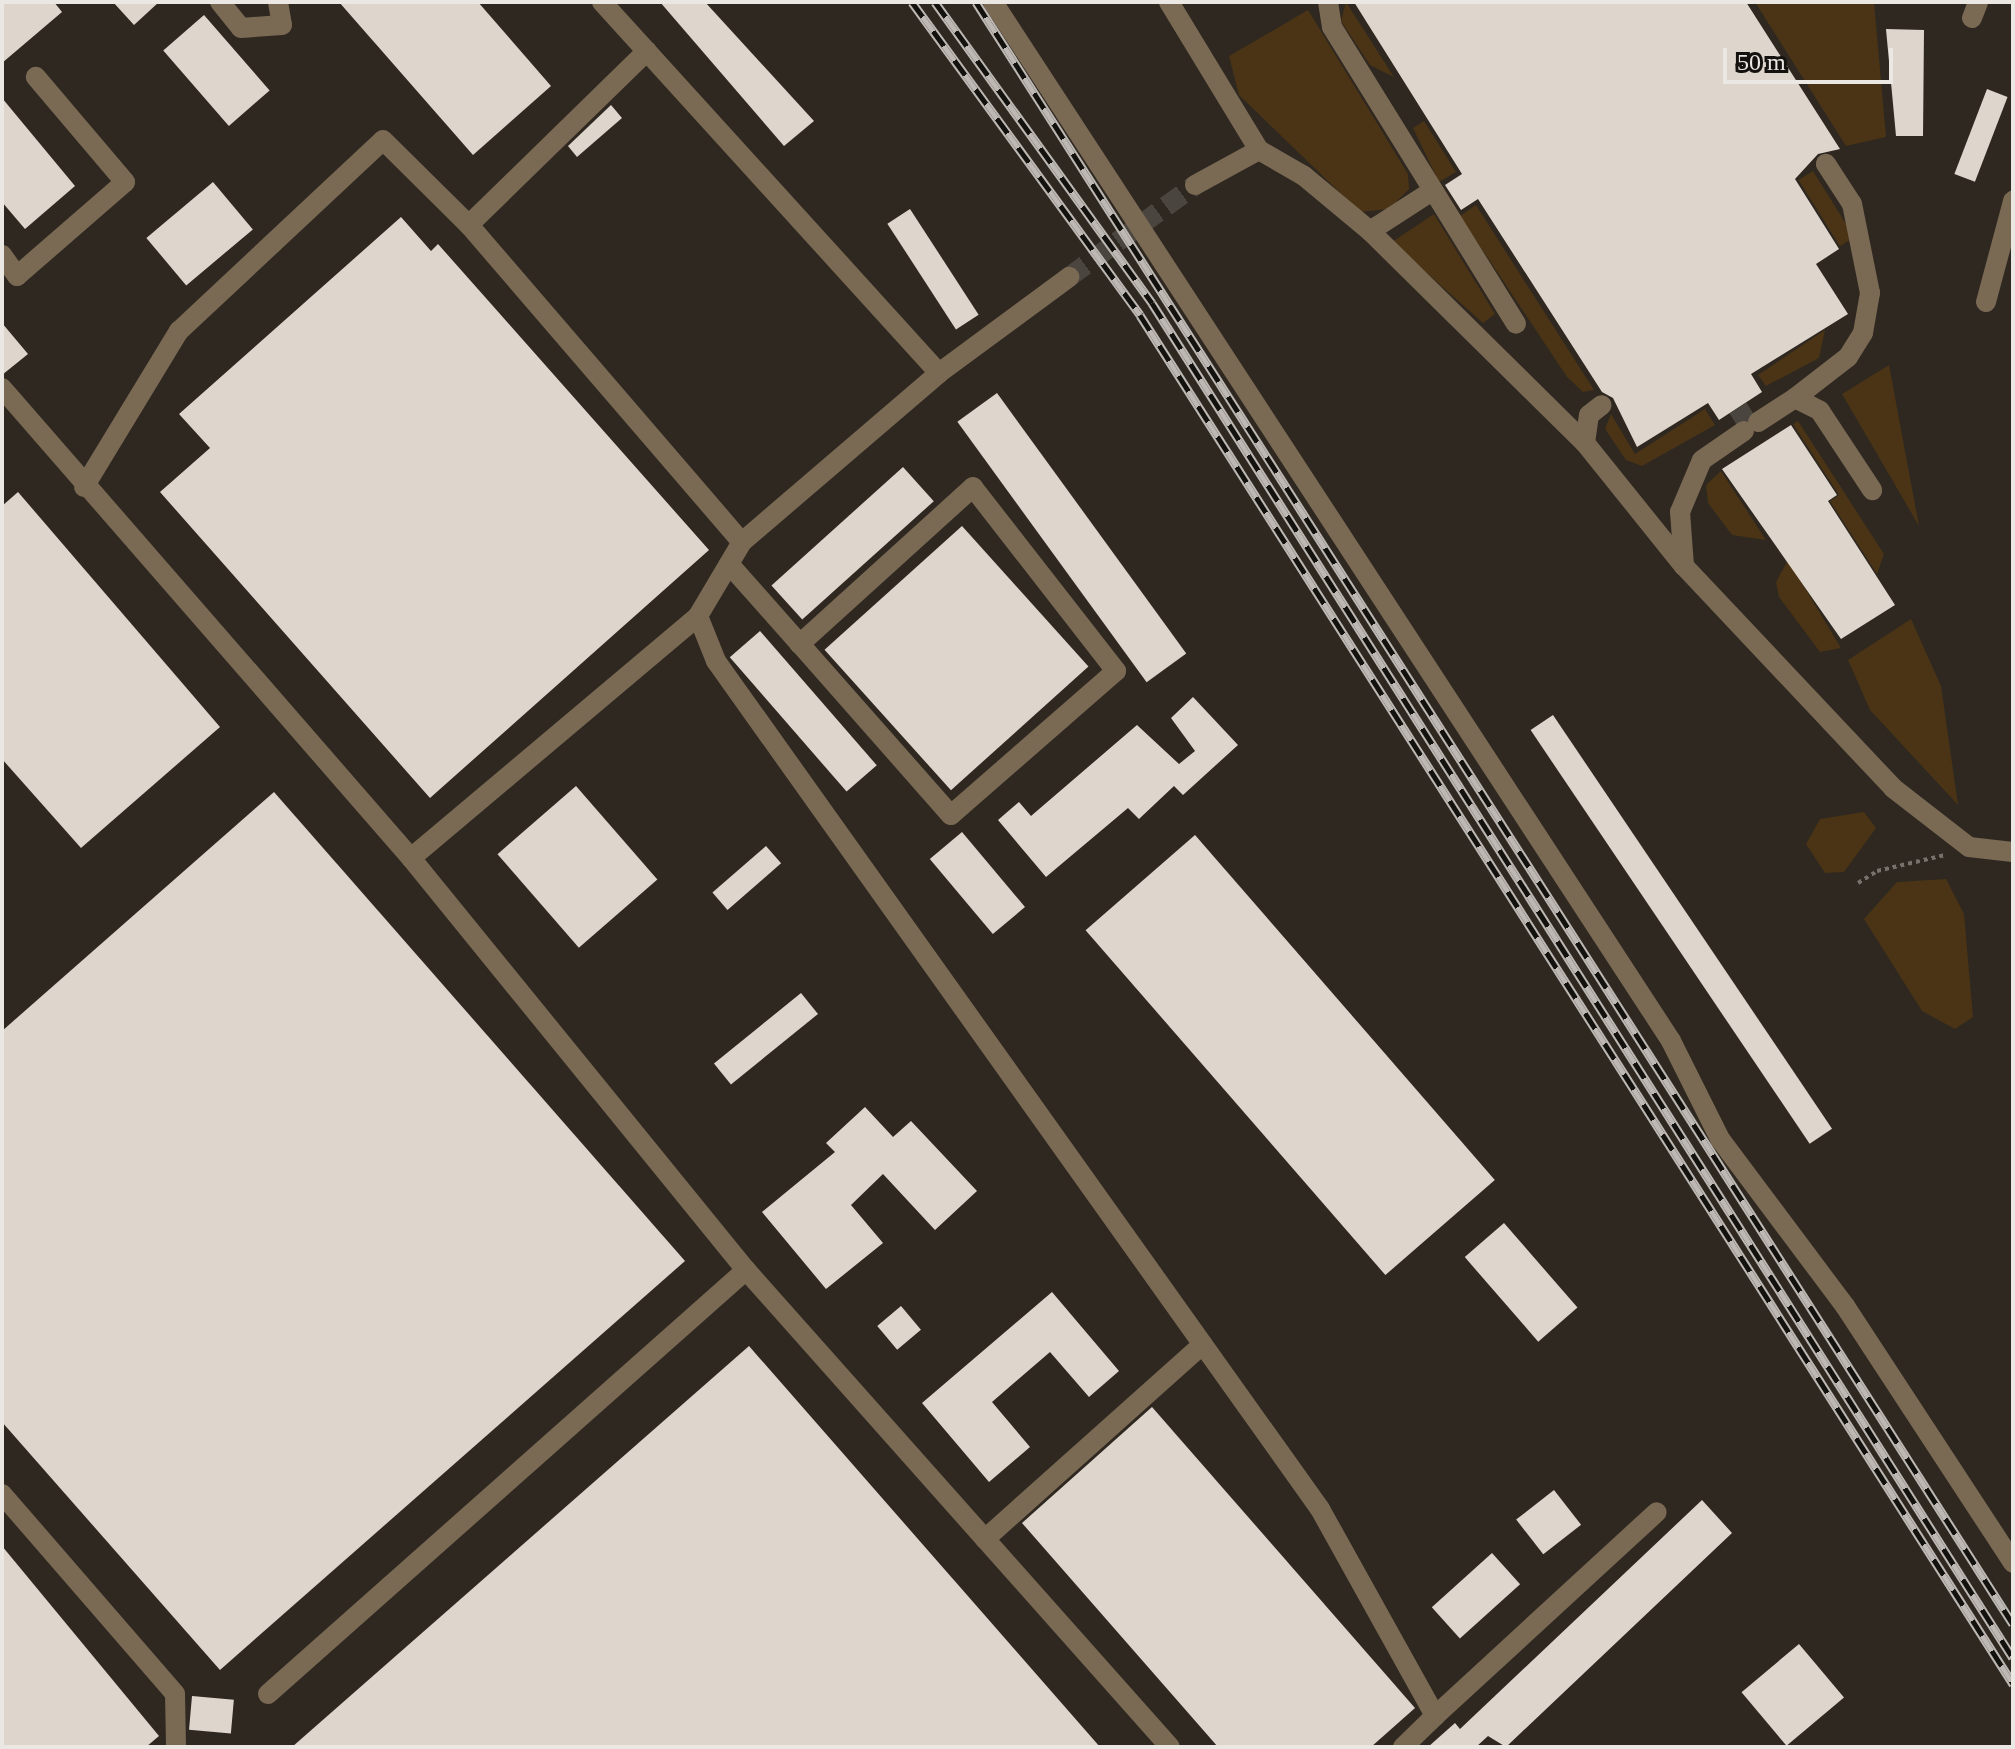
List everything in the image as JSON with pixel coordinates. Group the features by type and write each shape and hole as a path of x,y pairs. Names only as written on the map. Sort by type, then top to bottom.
{"lane":[{"path":"220,2 241,28 282,25 278,2"},
{"path":"602,2 939,373"},
{"path":"993,2 1671,1041 1720,1139 1845,1306 2013,1563"},
{"path":"1169,2 1259,150 1370,231 1585,443 1684,566 1893,788 1969,847 2013,852"},
{"path":"1328,2 1332,27 1516,324"},
{"path":"469,225 647,51"},
{"path":"2,255 17,276 125,182 36,77"},
{"path":"84,487 179,331 383,140 469,225 742,542"},
{"path":"1195,185 1259,150"},
{"path":"1684,566 1680,512 1702,460 1795,398 1848,357 1863,333 1870,293 1852,204 1826,164"},
{"path":"1370,231 1432,191"},
{"path":"1986,302 2013,201"},
{"path":"411,858 698,616 742,542 939,373 1069,277"},
{"path":"2,388 84,487 411,858 746,1270 1170,1747"},
{"path":"1795,398 1820,411 1872,490"},
{"path":"1585,443 1589,415 1602,405"},
{"path":"729,564 951,815 1116,671 973,487 800,644"},
{"path":"698,616 716,661 1320,1509 1435,1716"},
{"path":"268,1694 746,1270"},
{"path":"985,1539 1203,1344"},
{"path":"2,1494 175,1694 176,1747"},
{"path":"1403,1747 1657,1512"}],"path":[{"path":"1858,883 1877,871 1950,854 1957,838"}],"shaded area":[{"path":"1346,2 1394,77 1370,65 1341,21"},
{"path":"1755,2 1874,2 1886,137 1846,146"},
{"path":"1308,10 1408,174 1409,189 1389,209 1360,212 1239,95 1229,56"},
{"path":"1424,121 1456,172 1439,182 1413,128"},
{"path":"1813,171 1854,237 1840,246 1799,180"},
{"path":"1476,205 1594,390 1583,392 1567,377 1460,216"},
{"path":"1434,214 1495,314 1483,323 1392,242"},
{"path":"1825,330 1819,358 1766,386 1758,375"},
{"path":"1889,365 1919,526 1842,394"},
{"path":"1705,409 1715,425 1642,466 1626,460 1605,429 1611,414 1635,454"},
{"path":"1798,421 1884,554 1877,574 1830,501 1839,495 1793,424"},
{"path":"1721,471 1766,540 1732,535 1708,503 1706,485"},
{"path":"1788,560 1841,648 1820,652 1779,597 1776,582"},
{"path":"1911,619 1941,686 1958,805 1870,710 1848,660"},
{"path":"1864,812 1876,828 1844,872 1825,873 1806,844 1820,819"},
{"path":"1946,879 1964,914 1973,1017 1955,1029 1922,1011 1864,919 1897,882"}],"building":[{"path":"2,2 54,2 62,12 2,63"},
{"path":"113,2 159,2 134,25"},
{"path":"339,2 478,2 551,86 473,155"},
{"path":"660,2 705,2 814,121 784,146"},
{"path":"1354,2 1746,2 1840,149 1818,154 1795,179 1839,249 1816,264 1848,314 1751,374 1762,392 1719,420 1708,403 1637,447 1613,398 1602,392 1478,199 1461,210 1445,185 1462,174"},
{"path":"204,15 270,90 229,126 163,50"},
{"path":"1886,29 1924,30 1923,136 1896,136"},
{"path":"1987,89 2008,97 1975,182 1954,174"},
{"path":"2,98 75,186 25,229 2,202"},
{"path":"611,105 622,118 577,157 568,146"},
{"path":"213,182 253,229 186,285 146,238"},
{"path":"910,209 979,315 956,329 887,224"},
{"path":"401,217 431,251 438,244 709,550 430,798 160,492 210,448 179,414"},
{"path":"2,323 28,354 2,375"},
{"path":"997,393 1186,654 1147,682 957,422"},
{"path":"1791,425 1837,495 1828,501 1895,605 1841,639 1722,469"},
{"path":"903,467 934,501 802,620 771,585"},
{"path":"18,492 220,727 81,848 2,759 2,506"},
{"path":"962,526 1088,666 951,790 825,650"},
{"path":"760,631 877,765 847,792 730,657"},
{"path":"1193,697 1238,745 1183,795 1174,786 1139,819 1128,808 1046,877 998,820 1019,802 1031,816 1137,725 1179,764 1195,751 1171,718"},
{"path":"1553,715 1832,1129 1810,1144 1531,730"},
{"path":"576,786 657,880 579,948 498,854"},
{"path":"274,792 685,1261 220,1670 2,1422 2,1031"},
{"path":"962,832 1025,907 993,934 930,859"},
{"path":"1195,835 1495,1180 1385,1275 1086,930"},
{"path":"766,846 781,863 728,910 712,893"},
{"path":"801,993 818,1014 731,1084 714,1063"},
{"path":"865,1107 893,1137 911,1121 977,1191 935,1230 883,1174 851,1205 883,1243 826,1289 762,1212 835,1152 826,1143"},
{"path":"1504,1223 1577,1308 1538,1342 1465,1257"},
{"path":"1052,1292 1119,1371 1089,1397 1050,1352 992,1402 1030,1447 989,1482 922,1403"},
{"path":"901,1306 921,1330 897,1350 877,1326"},
{"path":"749,1346 1100,1747 292,1747"},
{"path":"1152,1407 1415,1708 1371,1747 1218,1747 1022,1523"},
{"path":"1554,1490 1581,1525 1543,1554 1516,1520"},
{"path":"1702,1500 1732,1533 1506,1747 1488,1736 1476,1747 1428,1747 1455,1723 1460,1729"},
{"path":"2,1546 159,1736 146,1747 2,1747"},
{"path":"1492,1553 1520,1584 1460,1638 1432,1607"},
{"path":"1799,1644 1844,1698 1787,1746 1742,1692"},
{"path":"192,1696 234,1700 231,1734 189,1730"}],"tunnel":[{"path":"1069,277 1195,185"},
{"path":"1738,408 1750,427"}],"railway":[{"path":"912,2 1140,315 2013,1684"},
{"path":"935,2 1152,303 2013,1658"},
{"path":"976,2 2013,1624"}]}
